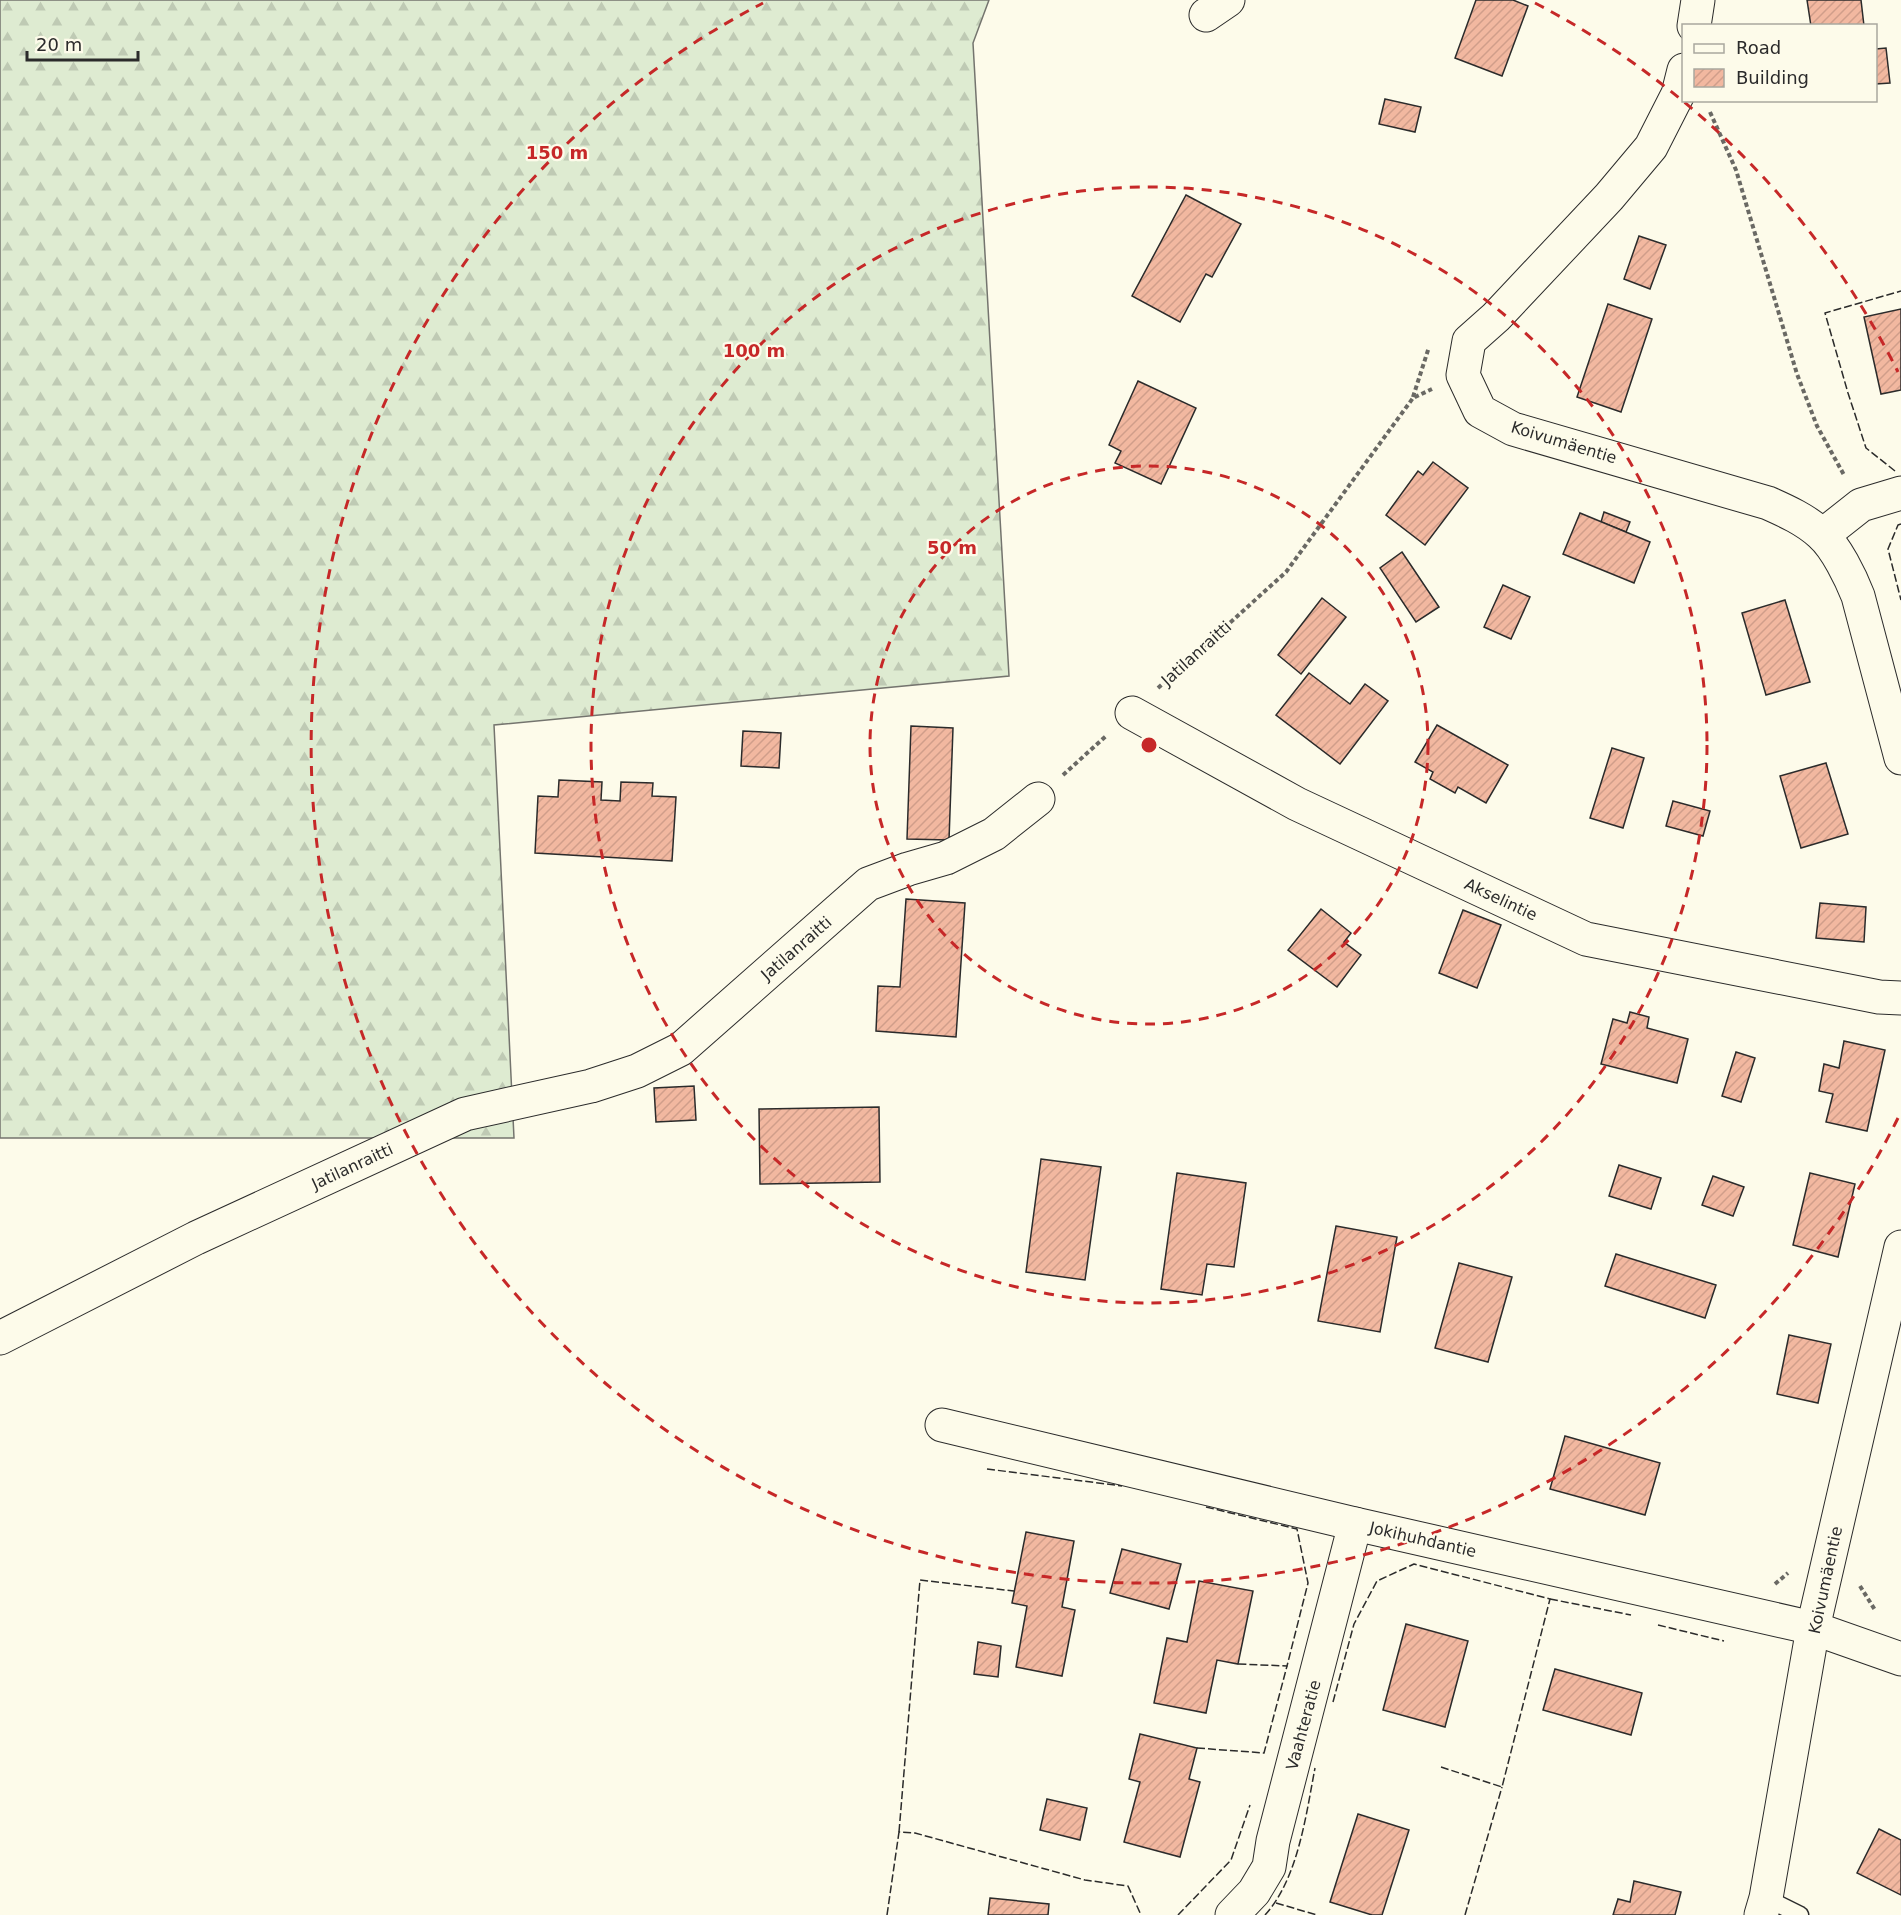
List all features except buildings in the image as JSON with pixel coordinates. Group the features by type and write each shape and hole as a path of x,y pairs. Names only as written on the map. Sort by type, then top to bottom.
{"street":[{"path":"1694,24 1698,0"},
{"path":"1463,375 1469,341 1496,317 1609,197 1651,147 1678,94 1682,75"},
{"name":"Koivumäentie","path":"1463,375 1480,411 1513,429 1768,502 1823,535 1849,575 1858,596 1901,758"},
{"path":"1823,535 1861,505 1901,493"},
{"name":"Akselintie","path":"1132,712 1297,804 1586,939 1880,997 1901,998"},
{"name":"Jatilanraitti","path":"0,1338 196,1238 465,1114 591,1086 637,1071 681,1049 868,884 946,858 994,834 1038,799"},
{"name":"Koivumäentie","path":"1763,1907 1813,1628 1901,1247"},
{"name":"Jokihuhdantie","path":"942,1425 1355,1524 1813,1628 1901,1659"},
{"name":"Vaahteratie","path":"1232,1915 1254,1892 1269,1867 1276,1830 1355,1524"}],"lane":[{"path":"1763,1907 1800,1915"}],"path":[{"path":"1706,105 1737,170 1801,385 1817,426 1861,505"},
{"name":"Jatilanraitti","path":"1038,799 1286,572 1413,398 1463,375"}],"green space":[{"path":"0,0 989,0 973,43 1009,676 494,725 514,1138 0,1138"}],"fence":[{"path":"1895,471 1866,448 1825,313 1901,291"},
{"path":"1901,524 1898,525 1888,549 1901,600"},
{"path":"987,1469 1122,1486"},
{"path":"1206,1507 1297,1529 1308,1583 1287,1666 1238,1664"},
{"path":"1333,1702 1354,1624 1377,1581 1414,1564 1550,1599 1502,1787 1441,1767"},
{"path":"899,1832 920,1580 1014,1591"},
{"path":"1550,1599 1631,1615"},
{"path":"1658,1625 1724,1641"},
{"path":"1197,1748 1264,1753 1287,1666"},
{"path":"1265,1915 1276,1900 1293,1865 1304,1826 1315,1768"},
{"path":"1465,1915 1502,1787"},
{"path":"1178,1915 1231,1860 1250,1805"},
{"path":"887,1915 899,1832 915,1833 1085,1880 1128,1886 1141,1915"},
{"path":"1276,1903 1317,1915"}]}
